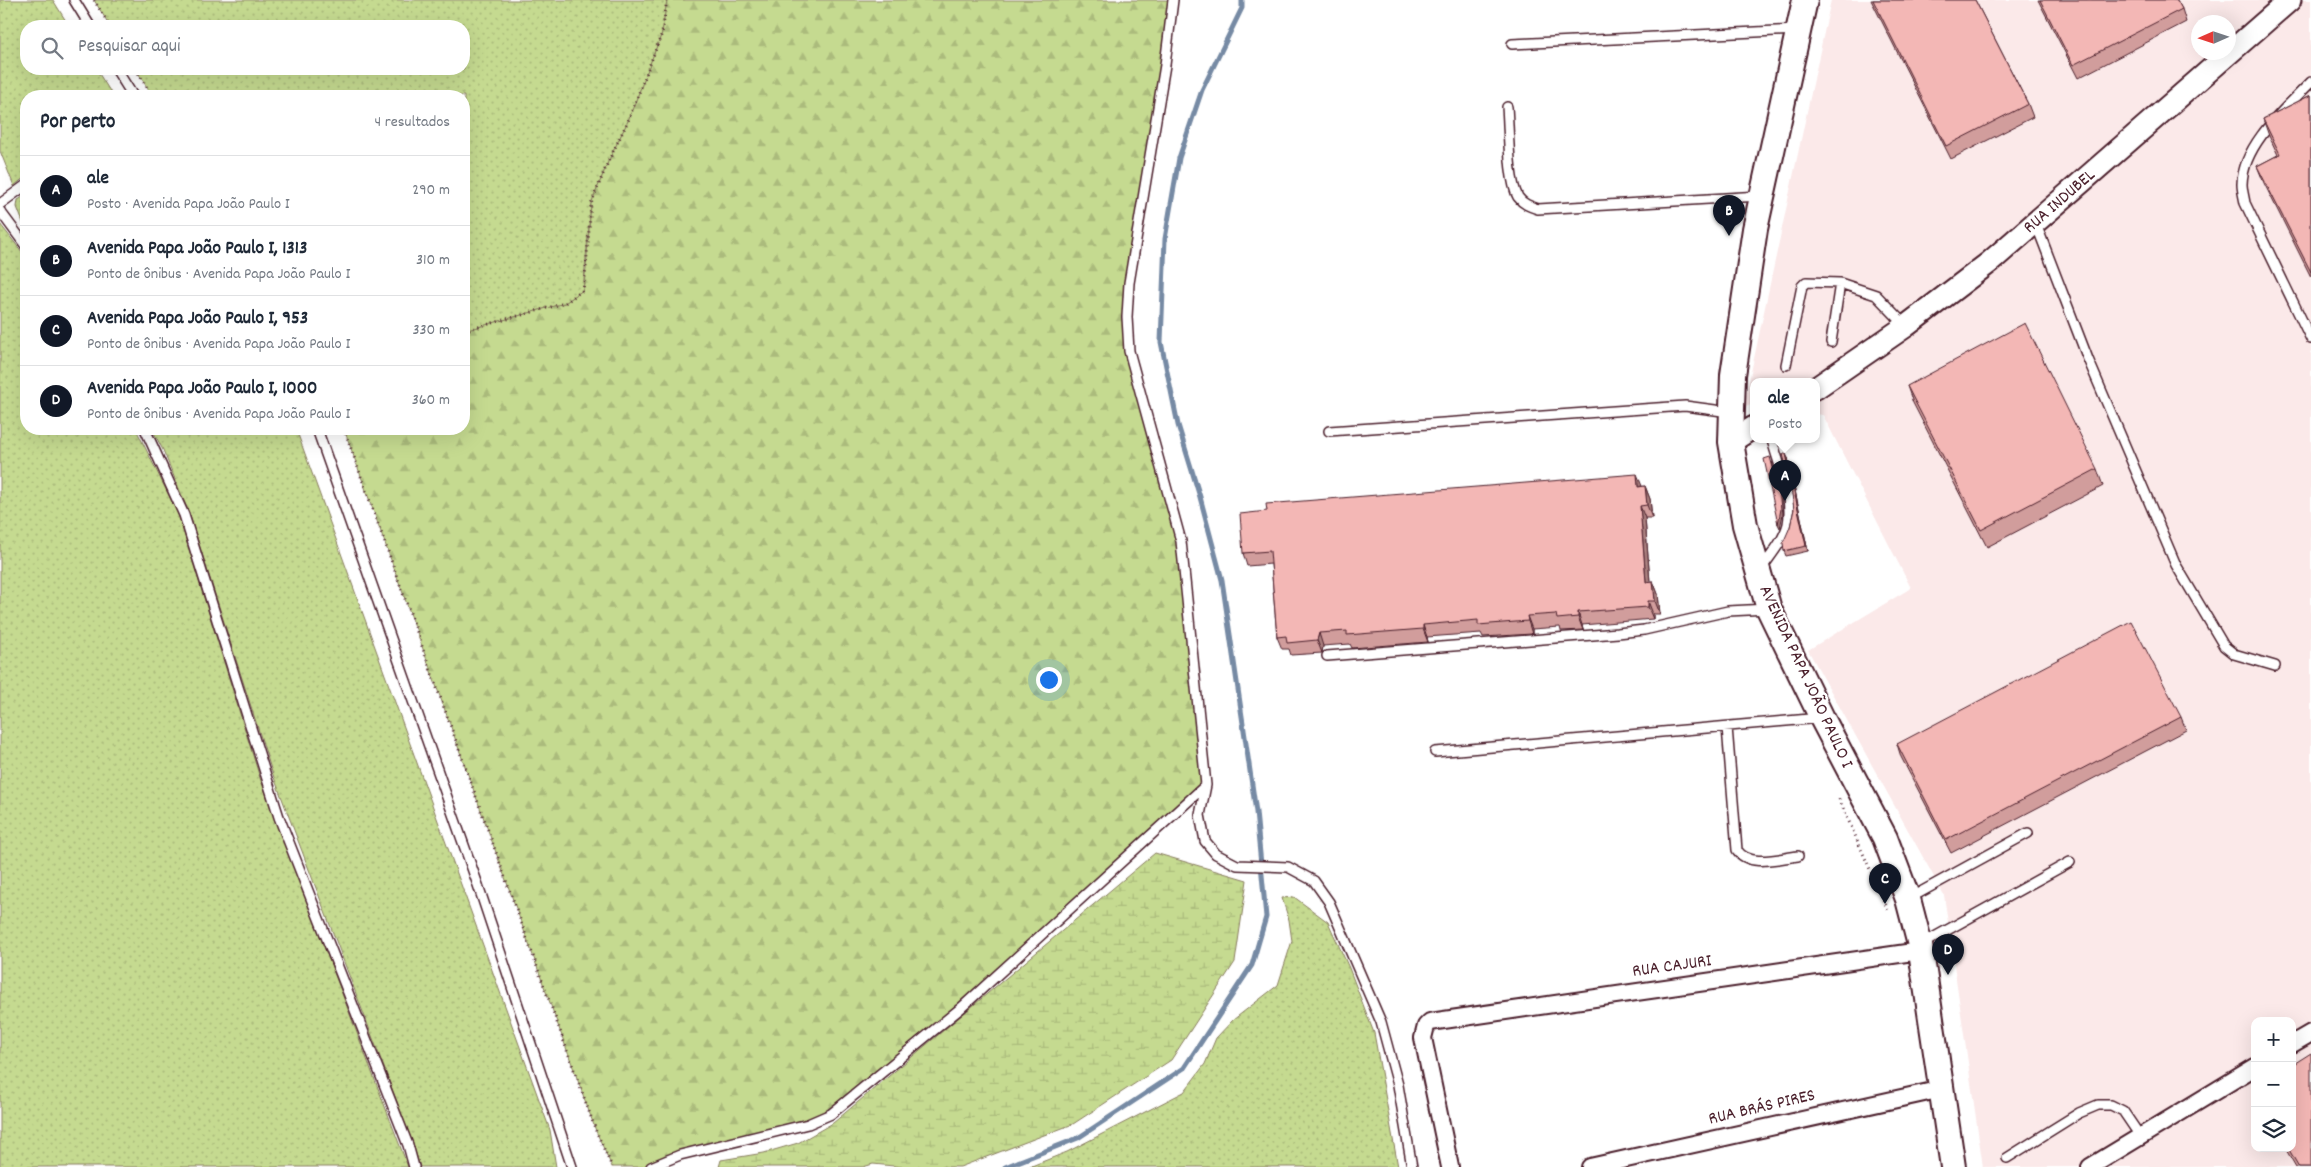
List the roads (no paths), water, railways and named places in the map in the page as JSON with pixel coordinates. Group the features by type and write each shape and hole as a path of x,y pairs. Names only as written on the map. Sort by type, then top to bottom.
{"main road":[{"name":"AVENIDA PAPA JOÃO PAULO I","path":"1805,0 1800,30 1761,196 1734,375 1731,442 1744,525 1757,574 1769,609 1822,718 1885,838 1908,899 1920,948 1953,1167"}],"street":[{"name":"RUA INDUBEL","path":"1820,385 1906,326 1990,262 2290,0"},
{"path":"1731,442 1750,430"},
{"name":"RUA CAJURI","path":"1450,1167 1422,1038 1426,1026 1430,1022 1920,948"},
{"path":"2296,1042 2311,1033"},
{"path":"2090,1167 2251,1069"},
{"name":"RUA BRÁS PIRES","path":"1590,1167 1942,1089"}],"lane":[{"path":"74,0 86,20"},
{"path":"1173,0 1165,65 1130,283 1127,317 1129,351 1181,541 1206,785 1200,815 1205,841 1216,854 1237,865 1288,867 1314,881 1329,902 1381,1022 1398,1085 1412,1167"},
{"path":"1512,44 1800,30"},
{"path":"120,75 129,90"},
{"path":"2311,82 2266,128 2246,162 2242,184 2245,203 2311,339"},
{"path":"1507,107 1512,180 1518,196 1525,205 1538,209 1761,196"},
{"path":"0,204 20,189"},
{"path":"0,211 20,238"},
{"path":"2036,223 2091,368 2176,565 2224,646 2234,654 2276,666"},
{"path":"1786,365 1802,286 1806,282 1840,282 1876,295 1906,326"},
{"path":"1831,342 1840,282"},
{"path":"1330,432 1685,406 1731,412"},
{"path":"148,435 184,515 279,818 408,1145 414,1167"},
{"path":"319,435 478,885 572,1167"},
{"path":"1757,574 1779,544 1787,526 1788,500 1773,443"},
{"path":"1327,656 1618,633 1644,630 1728,611 1769,609"},
{"path":"1435,752 1822,718"},
{"path":"1727,727 1737,850 1742,858 1752,861 1798,856"},
{"path":"651,1167 680,1156 808,1124 830,1114 961,1008 1206,785"},
{"path":"1908,899 2028,832"},
{"path":"1920,948 2070,862"},
{"path":"2007,1158 2079,1113 2098,1105 2111,1105 2123,1111 2140,1136"}],"waterway":[{"path":"1005,1167 1078,1138 1184,1068 1252,965 1266,917 1256,812 1222,580 1200,497 1178,425 1161,342 1165,239 1179,158 1202,90 1242,8 1242,0"}],"place":[{"name":"Avenida Papa João Paulo I, 1313","path":"1729,236"},
{"name":"ale","path":"1785,501"},
{"name":"Avenida Papa João Paulo I, 953","path":"1885,904"},
{"name":"Avenida Papa João Paulo I, 1000","path":"1948,975"}]}
